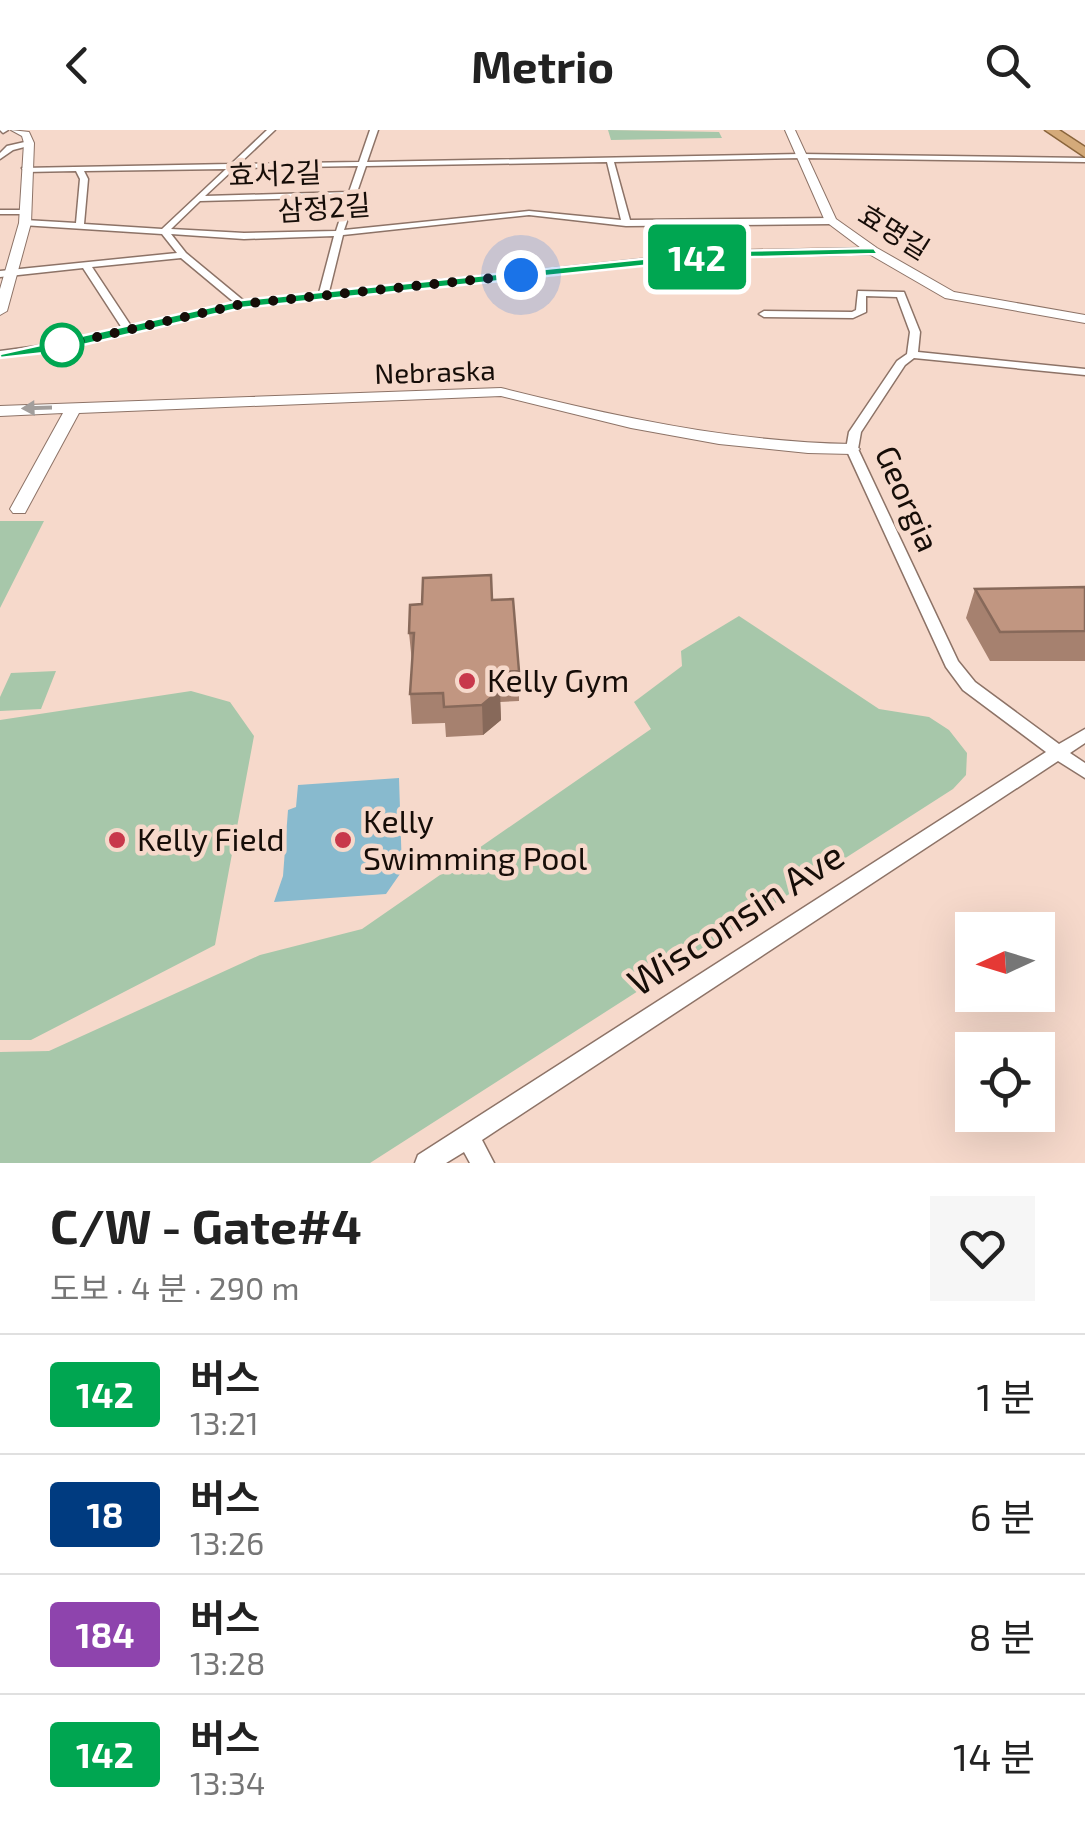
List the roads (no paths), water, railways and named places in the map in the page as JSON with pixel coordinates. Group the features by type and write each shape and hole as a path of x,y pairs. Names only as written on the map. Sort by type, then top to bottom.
{"highway":[{"path":"1052,130 1085,157"},
{"path":"1064,130 1085,142"}],"street":[{"path":"0,311 5,274 25,218 29,143 26,134 16,130"},
{"path":"242,304 183,255 164,231 271,130"},
{"path":"323,296 339,233 374,130"},
{"name":"효명길","path":"790,130 832,221 874,251 950,295 1085,320"},
{"path":"0,157 10,148 29,143"},
{"path":"25,170 801,156 1085,157"},
{"path":"610,160 626,223"},
{"path":"79,170 84,179 80,224"},
{"name":"효서2길","path":"200,199 352,194"},
{"name":"삼정2길","path":"0,212 80,224 244,236 339,233 529,213 626,223 832,221"},
{"path":"704,224 719,254"},
{"path":"0,354 53,348 242,304 719,254 874,251"},
{"path":"5,274 183,255"},
{"path":"87,267 128,329"},
{"path":"764,314 853,315 861,312 862,294 901,294 915,332 912,355 1085,372"},
{"name":"Georgia","path":"912,355 901,363 856,432 852,449 951,663 969,686 1085,772"},
{"name":"Nebraska","path":"0,412 74,406 360,400 501,392 740,442 787,449 852,449"},
{"path":"19,509 74,406"},
{"name":"Wisconsin Ave","path":"426,1163 1056,751 1085,736"},
{"path":"467,1136 483,1163"}],"water":[{"name":"Kelly Swimming Pool","path":"399,778 402,871 386,894 274,902 283,876 288,810 296,807 298,785"}],"place":[{"name":"Kelly Gym","path":"467,681"},
{"name":"Kelly Field","path":"117,840"},
{"name":"Kelly Swimming Pool","path":"343,840"}]}
